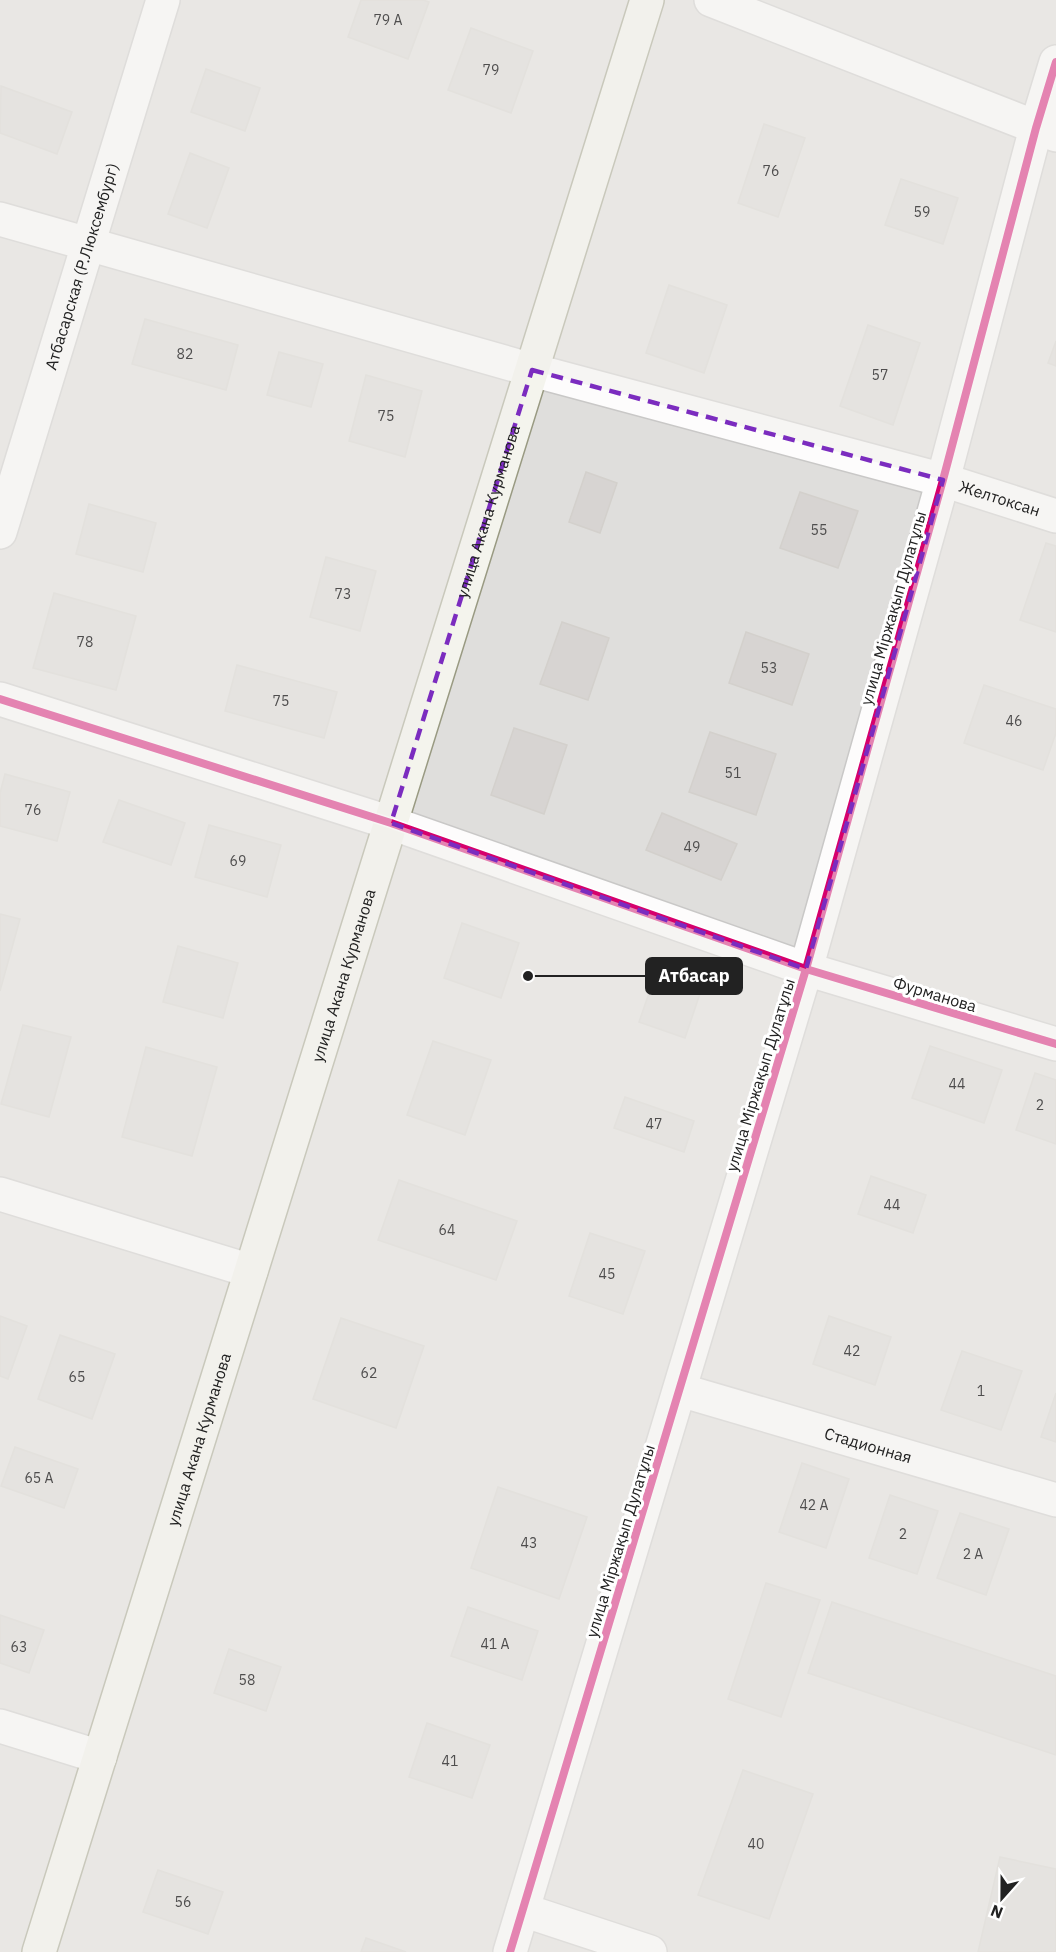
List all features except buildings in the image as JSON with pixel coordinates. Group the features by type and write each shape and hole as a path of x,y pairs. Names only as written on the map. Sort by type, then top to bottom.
{"main road":[{"name":"улица Акана Курманова","path":"39,1952 647,0"}],"street":[{"name":"Атбасарская (Р.Люксембург)","path":"0,532 163,0"},
{"path":"711,0 1046,131"},
{"name":"улица Міржақып Дулатұлы","path":"510,1952 806,969 943,480 1046,131 1056,62"},
{"name":"Желтоксан","path":"0,219 532,370 943,480 1056,516"},
{"name":"Фурманова","path":"0,699 391,823 806,969 1056,1044"},
{"path":"0,1194 251,1271"},
{"name":"Стадионная","path":"680,1390 1056,1500"},
{"path":"0,1726 100,1757"},
{"path":"523,1910 650,1952"}],"highlighted area":[{"path":"532,370 943,480 806,969 391,823"}],"shaded area":[{"path":"0,0 1056,0 1056,1952 0,1952"}],"cycle path":[{"path":"510,1952 806,969 943,480 1036,128 1056,62"},
{"path":"0,699 391,823 806,969 1056,1044"}],"place":[{"name":"Атбасар","path":"528,976"}]}
